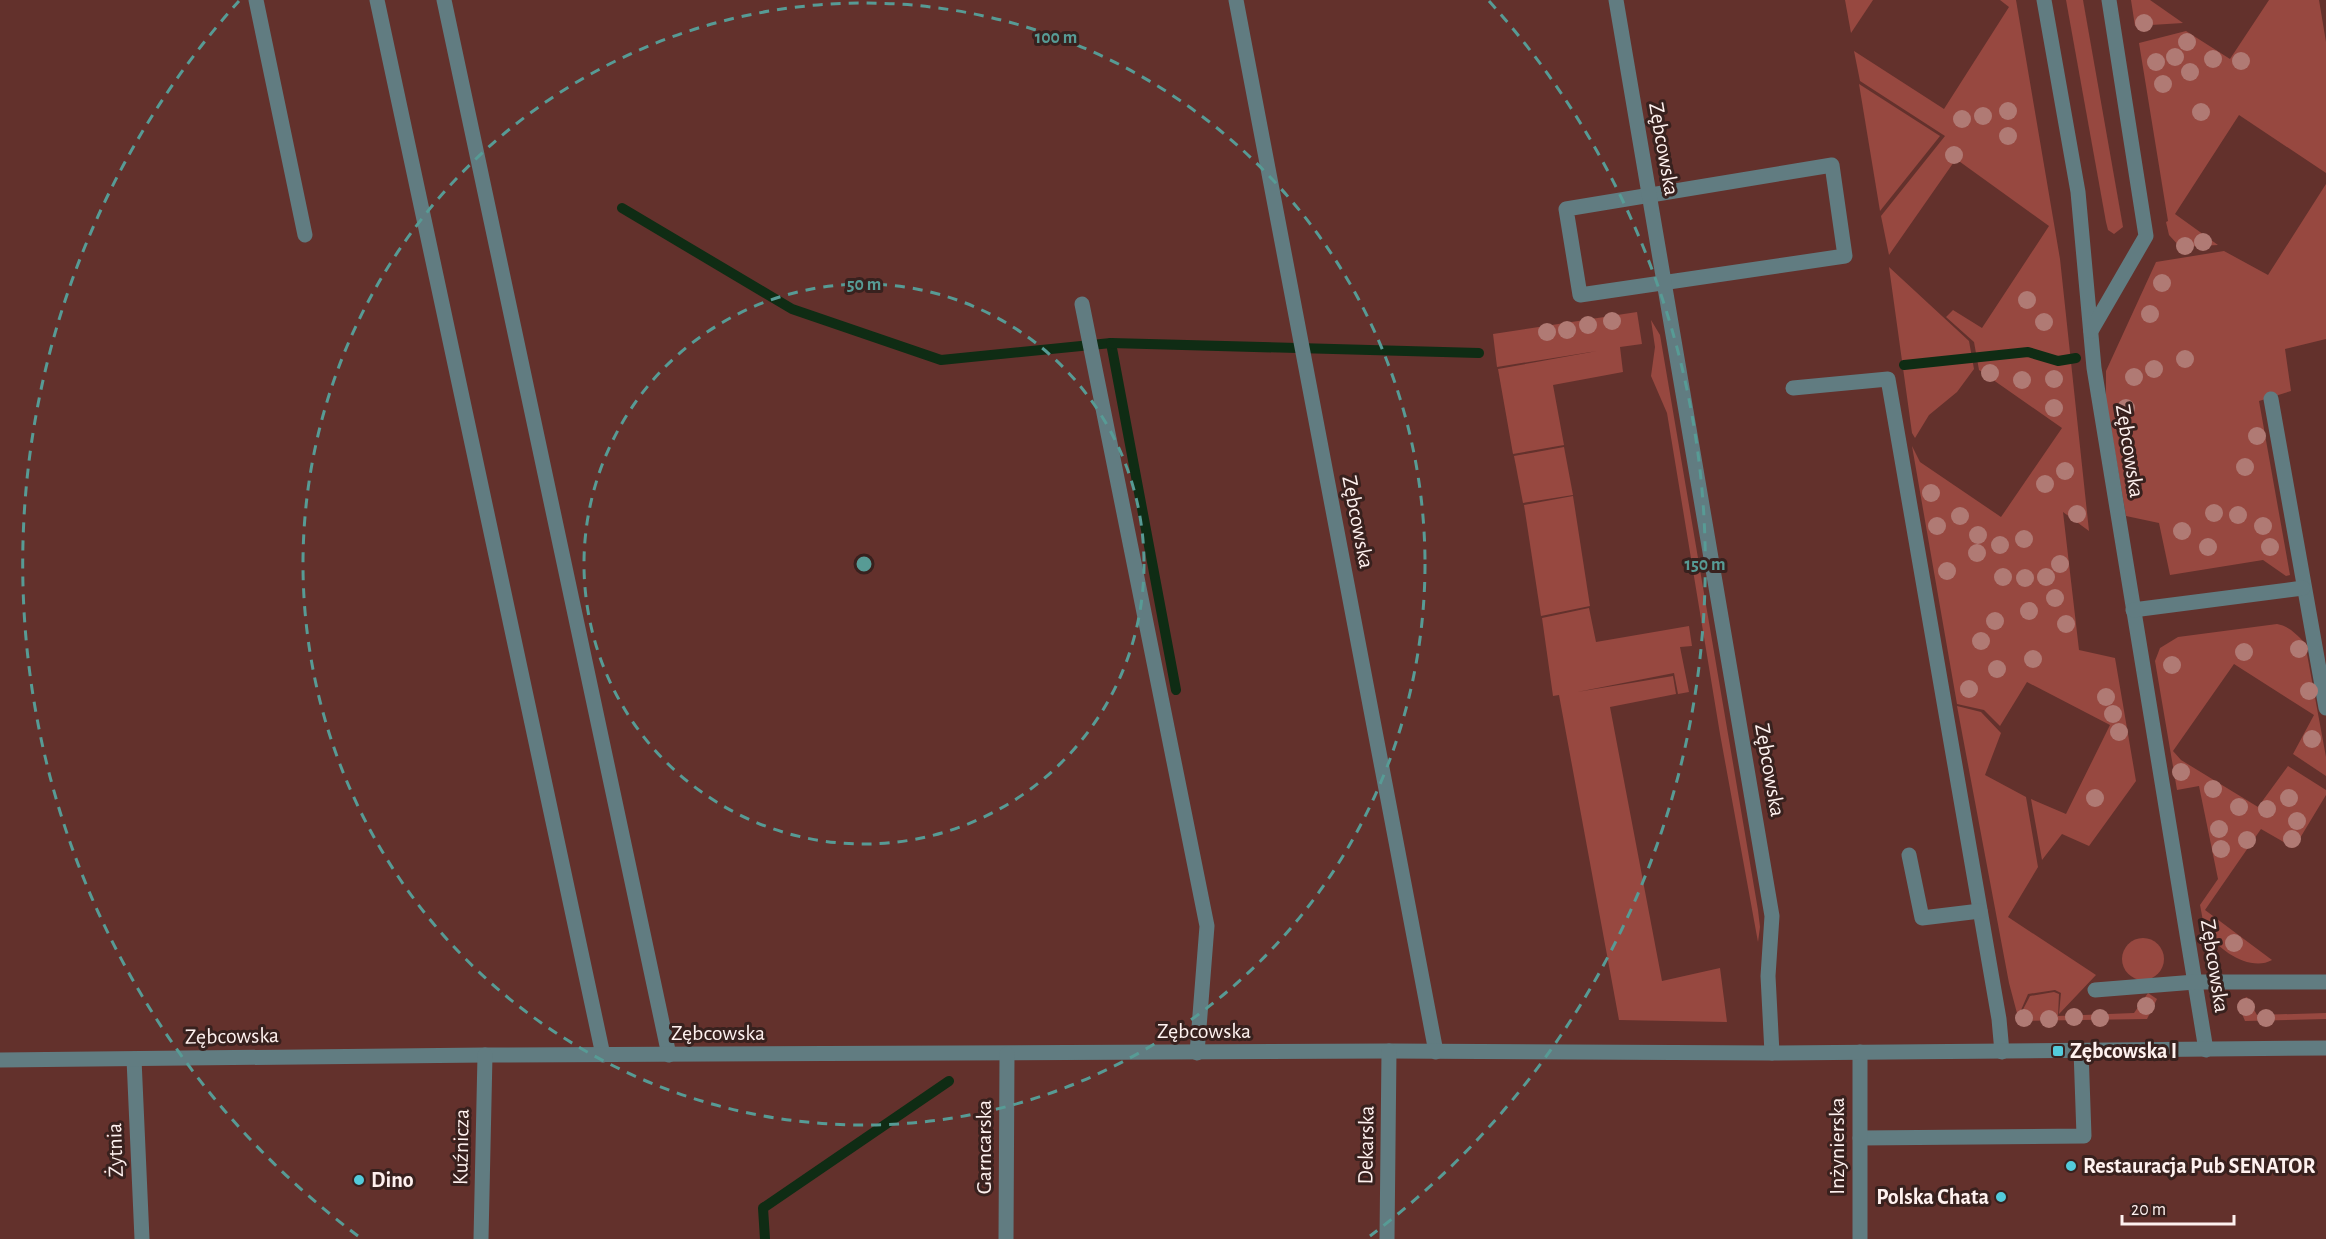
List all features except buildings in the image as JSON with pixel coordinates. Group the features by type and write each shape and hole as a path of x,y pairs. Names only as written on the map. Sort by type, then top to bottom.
{"street":[{"path":"256,0 305,235"},
{"path":"377,0 603,1055"},
{"path":"444,0 669,1055"},
{"name":"Zębcowska","path":"1236,0 1436,1052"},
{"name":"Zębcowska","path":"1616,0 1772,916 1768,976 1772,1053"},
{"name":"Zębcowska","path":"2044,0 2078,192 2094,368 2206,1050"},
{"path":"2091,331 2146,236 2109,0"},
{"path":"1832,165 1845,256 1580,295 1566,209 1649,196 1832,165"},
{"path":"1082,304 1207,926 1197,1053"},
{"path":"1793,388 1888,379 1999,1019 2002,1052"},
{"path":"2271,399 2326,708"},
{"path":"2133,610 2304,588"},
{"path":"1909,855 1922,918 1980,911"},
{"path":"2096,990 2195,982 2326,982"},
{"name":"Zębcowska","path":"0,1060 484,1055 1772,1053 2326,1048"},
{"path":"1860,1138 2084,1136 2081,1050"},
{"name":"Dekarska","path":"1387,1239 1389,1052"},
{"name":"Inżynierska","path":"1860,1052 1860,1239"},
{"name":"Garncarska","path":"1006,1239 1007,1054"},
{"name":"Kuźnicza","path":"482,1239 484,1055"},
{"name":"Żytnia","path":"134,1059 142,1239"}],"shaded area":[{"path":"1845,0 1873,0 1851,33"},
{"path":"2000,0 2016,0 2060,259 2089,531 2063,512 2079,650 2115,658 2136,781 2089,846 2062,834 2042,860 2031,799 2066,814 2110,725 2027,682 2000,726 1984,710 1957,704 1912,446 1920,462 2001,517 2062,428 1979,370 1974,342 1946,317 1953,310 1982,328 2049,226 1956,159 1889,255 1881,216 1945,136 1860,81 1854,51 1944,109 2009,7"},
{"path":"2066,0 2083,0 2123,227 2114,234 2108,230 2106,222"},
{"path":"2131,0 2150,0 2183,23 2135,26"},
{"path":"2269,0 2319,0 2326,42 2326,173 2239,115 2175,214 2218,245 2180,247 2169,235 2166,222 2168,221 2139,43 2186,31 2230,59"},
{"path":"1859,84 1940,136 1880,211"},
{"path":"2326,184 2326,339 2285,349 2291,391 2259,401 2290,575 2286,576 2263,560 2170,575 2159,523 2126,516 2106,400 2106,371 2156,262 2224,251 2268,275"},
{"path":"1889,267 1969,341 1974,369 1957,392 1929,415 1915,438 1912,433"},
{"path":"1637,312 1642,344 1620,347 1623,372 1553,385 1564,445 1513,454 1498,369 1597,351 1497,367 1493,334"},
{"path":"1651,320 1660,335 1758,910 1760,927 1758,942 1720,734 1667,413 1651,376 1655,347"},
{"path":"1564,447 1573,495 1523,503 1514,456"},
{"path":"1573,496 1590,606 1541,616 1524,505"},
{"path":"1589,608 1596,642 1689,626 1692,646 1680,647 1689,692 1678,694 1674,673 1577,692 1673,676 1676,694 1610,707 1662,981 1720,968 1727,1022 1619,1020 1559,695 1553,696 1542,618"},
{"path":"2277,624 2289,629 2305,643 2326,757 2326,776 2293,754 2314,715 2234,664 2173,751 2181,760 2258,807 2288,766 2326,790 2326,795 2294,848 2261,829 2205,910 2272,960 2255,963 2236,958 2227,952 2212,939 2204,926 2200,905 2218,879 2199,786 2177,790 2155,661 2160,648 2178,637"},
{"path":"1957,706 1981,712 2001,733 1985,775 2026,797 2038,867 2008,917 2096,975 2059,1014 2061,993 2055,990 2028,994 2018,1017 2009,983"},
{"path":"2143,938 2158,944 2164,959 2158,974 2143,980 2128,974 2122,959 2128,944"},
{"path":"2054,992 2059,994 2058,1016 2134,1013 2148,993 2157,999 2147,1019 2017,1021 2030,996"},
{"path":"2247,997 2257,1015 2326,1013 2326,1019 2245,1021 2238,1004 2240,1000"}],"waterway":[{"path":"622,208 792,309 941,360 1111,343 1176,690"},
{"path":"1111,343 1479,353"},
{"path":"1904,365 2028,352 2058,361 2076,358"},
{"path":"765,1239 763,1208 949,1081"}],"place":[{"name":"Zębcowska I","path":"2058,1051"},
{"name":"Restauracja Pub SENATOR","path":"2071,1166"},
{"name":"Dino","path":"359,1180"},
{"name":"Polska Chata","path":"2001,1197"}]}
